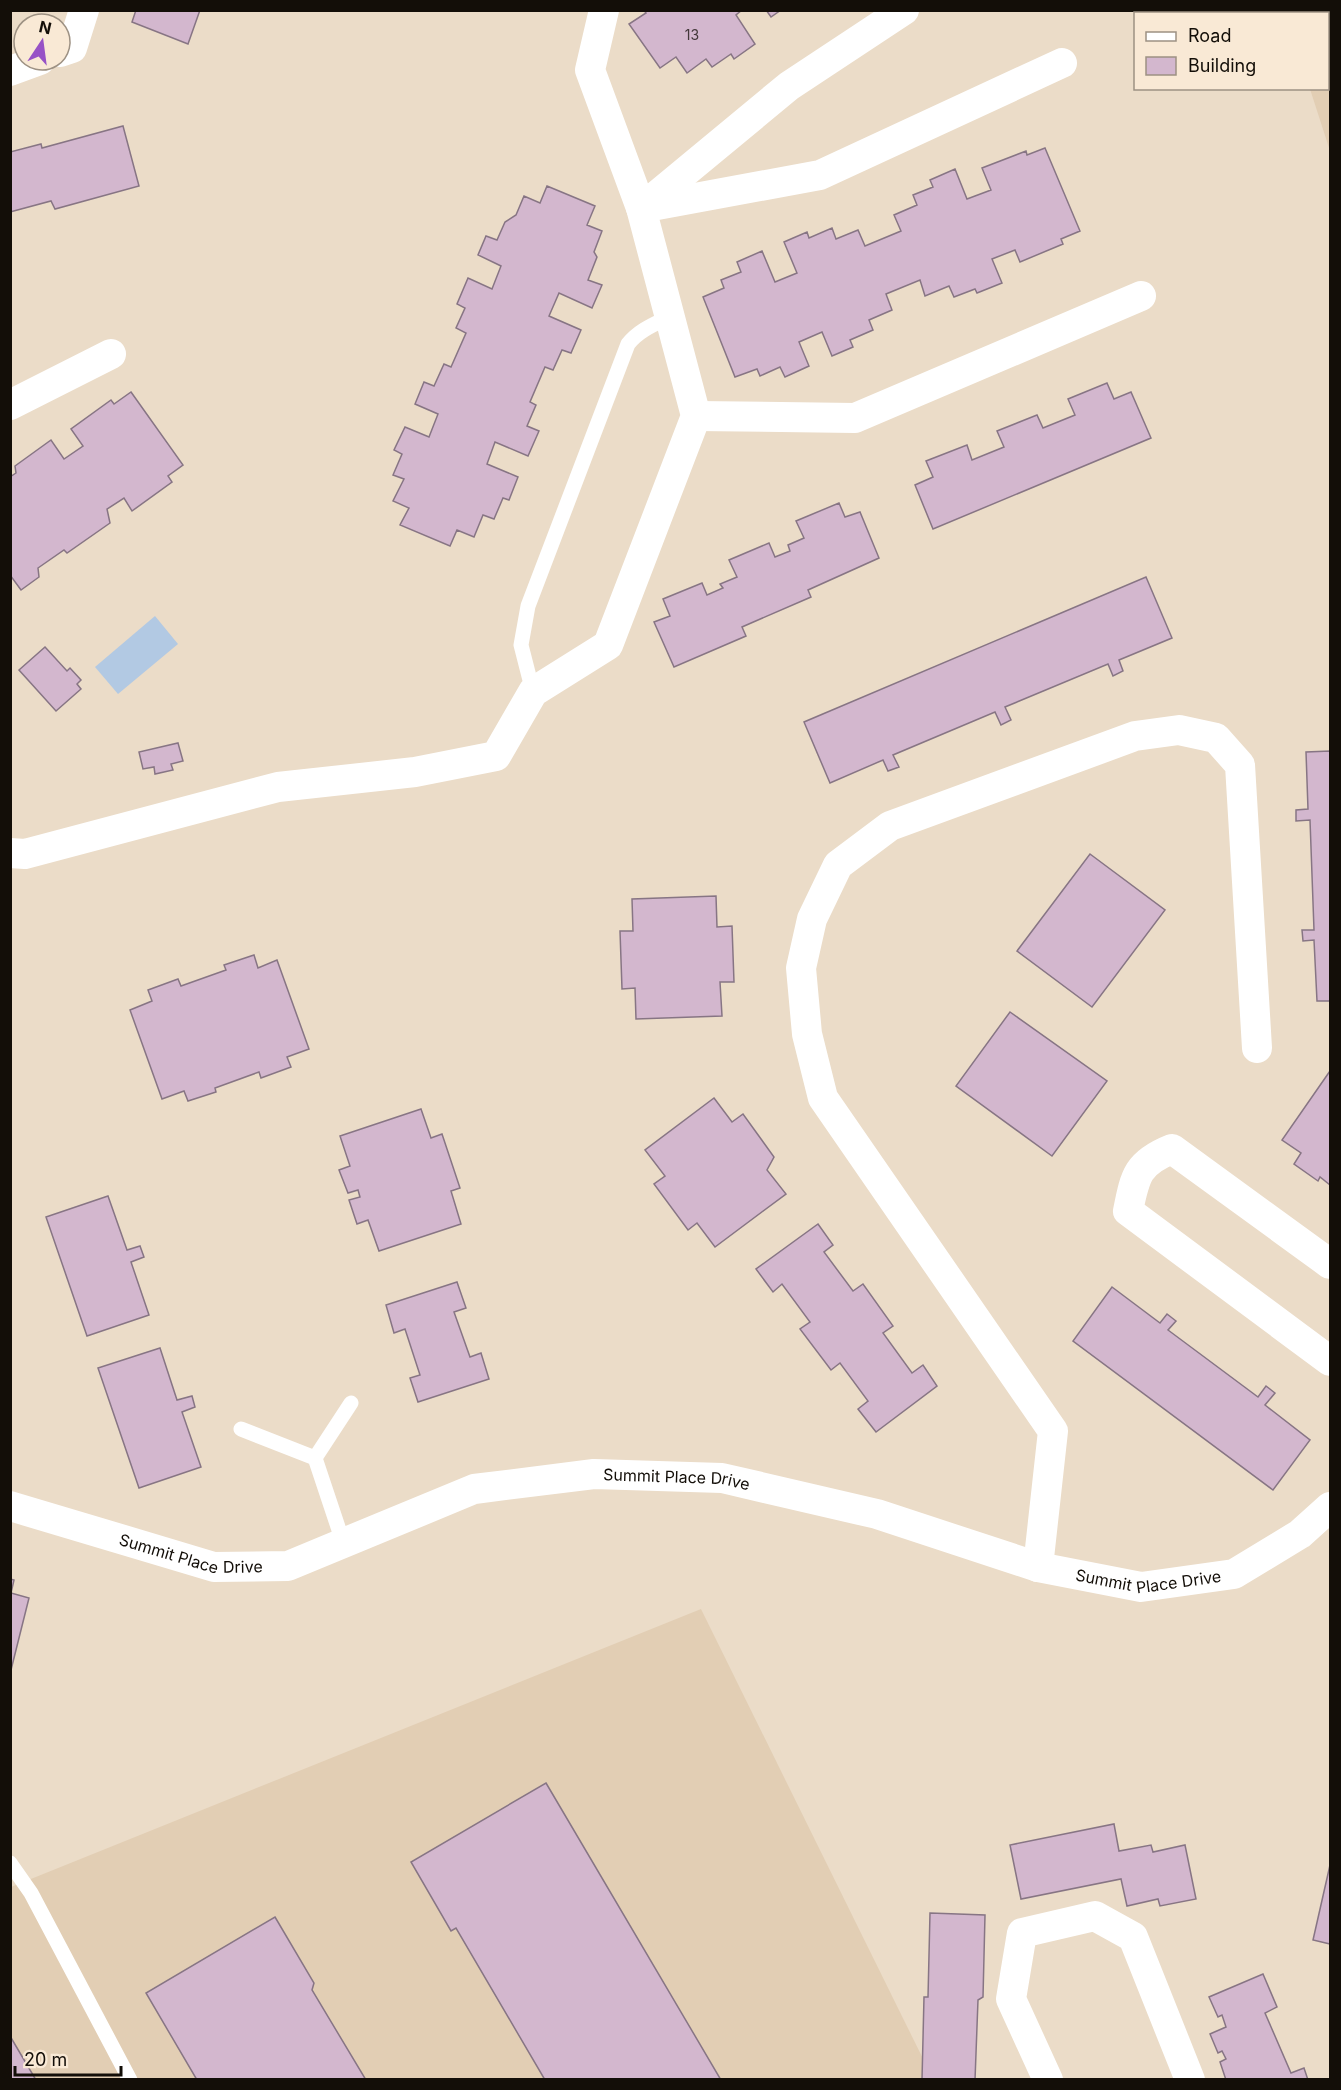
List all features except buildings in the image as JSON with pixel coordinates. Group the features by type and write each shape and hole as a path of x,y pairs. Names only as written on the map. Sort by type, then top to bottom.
{"street":[{"path":"72,48 84,10"},
{"path":"10,853 25,854 278,787 415,772 496,756 533,692 608,645 696,416 641,208 590,70 604,10"},
{"path":"641,208 789,86 904,10"},
{"path":"641,208 820,175 1062,63"},
{"path":"696,416 855,418 1141,296"},
{"path":"10,405 111,354"},
{"path":"1038,1568 1053,1431 823,1098 807,1034 801,968 812,919 838,865 890,826 1135,736 1179,730 1216,738 1240,765 1257,1048"},
{"path":"1330,1264 1172,1149 1151,1158 1134,1181 1128,1211 1330,1361"},
{"name":"Summit Place Drive","path":"10,1506 214,1567 288,1566 474,1489 594,1474 722,1478 877,1514 1038,1568 1141,1587 1234,1574 1299,1534 1330,1507"},
{"path":"1048,2079 1011,1999 1022,1933 1095,1916 1133,1937 1190,2079"}],"lane":[{"path":"533,692 521,645 528,606 628,344 645,329 671,316"},
{"path":"315,1458 351,1403"},
{"path":"241,1430 315,1458"},
{"path":"315,1458 344,1542"},
{"path":"10,1863 31,1893 130,2079"}],"shaded area":[{"path":"1330,11 1330,151 1310,90 1329,90 1329,12 1284,12"},
{"path":"701,1609 933,2079 11,2080 11,1887"}],"water":[{"path":"155,616 178,644 118,694 95,667"}]}
